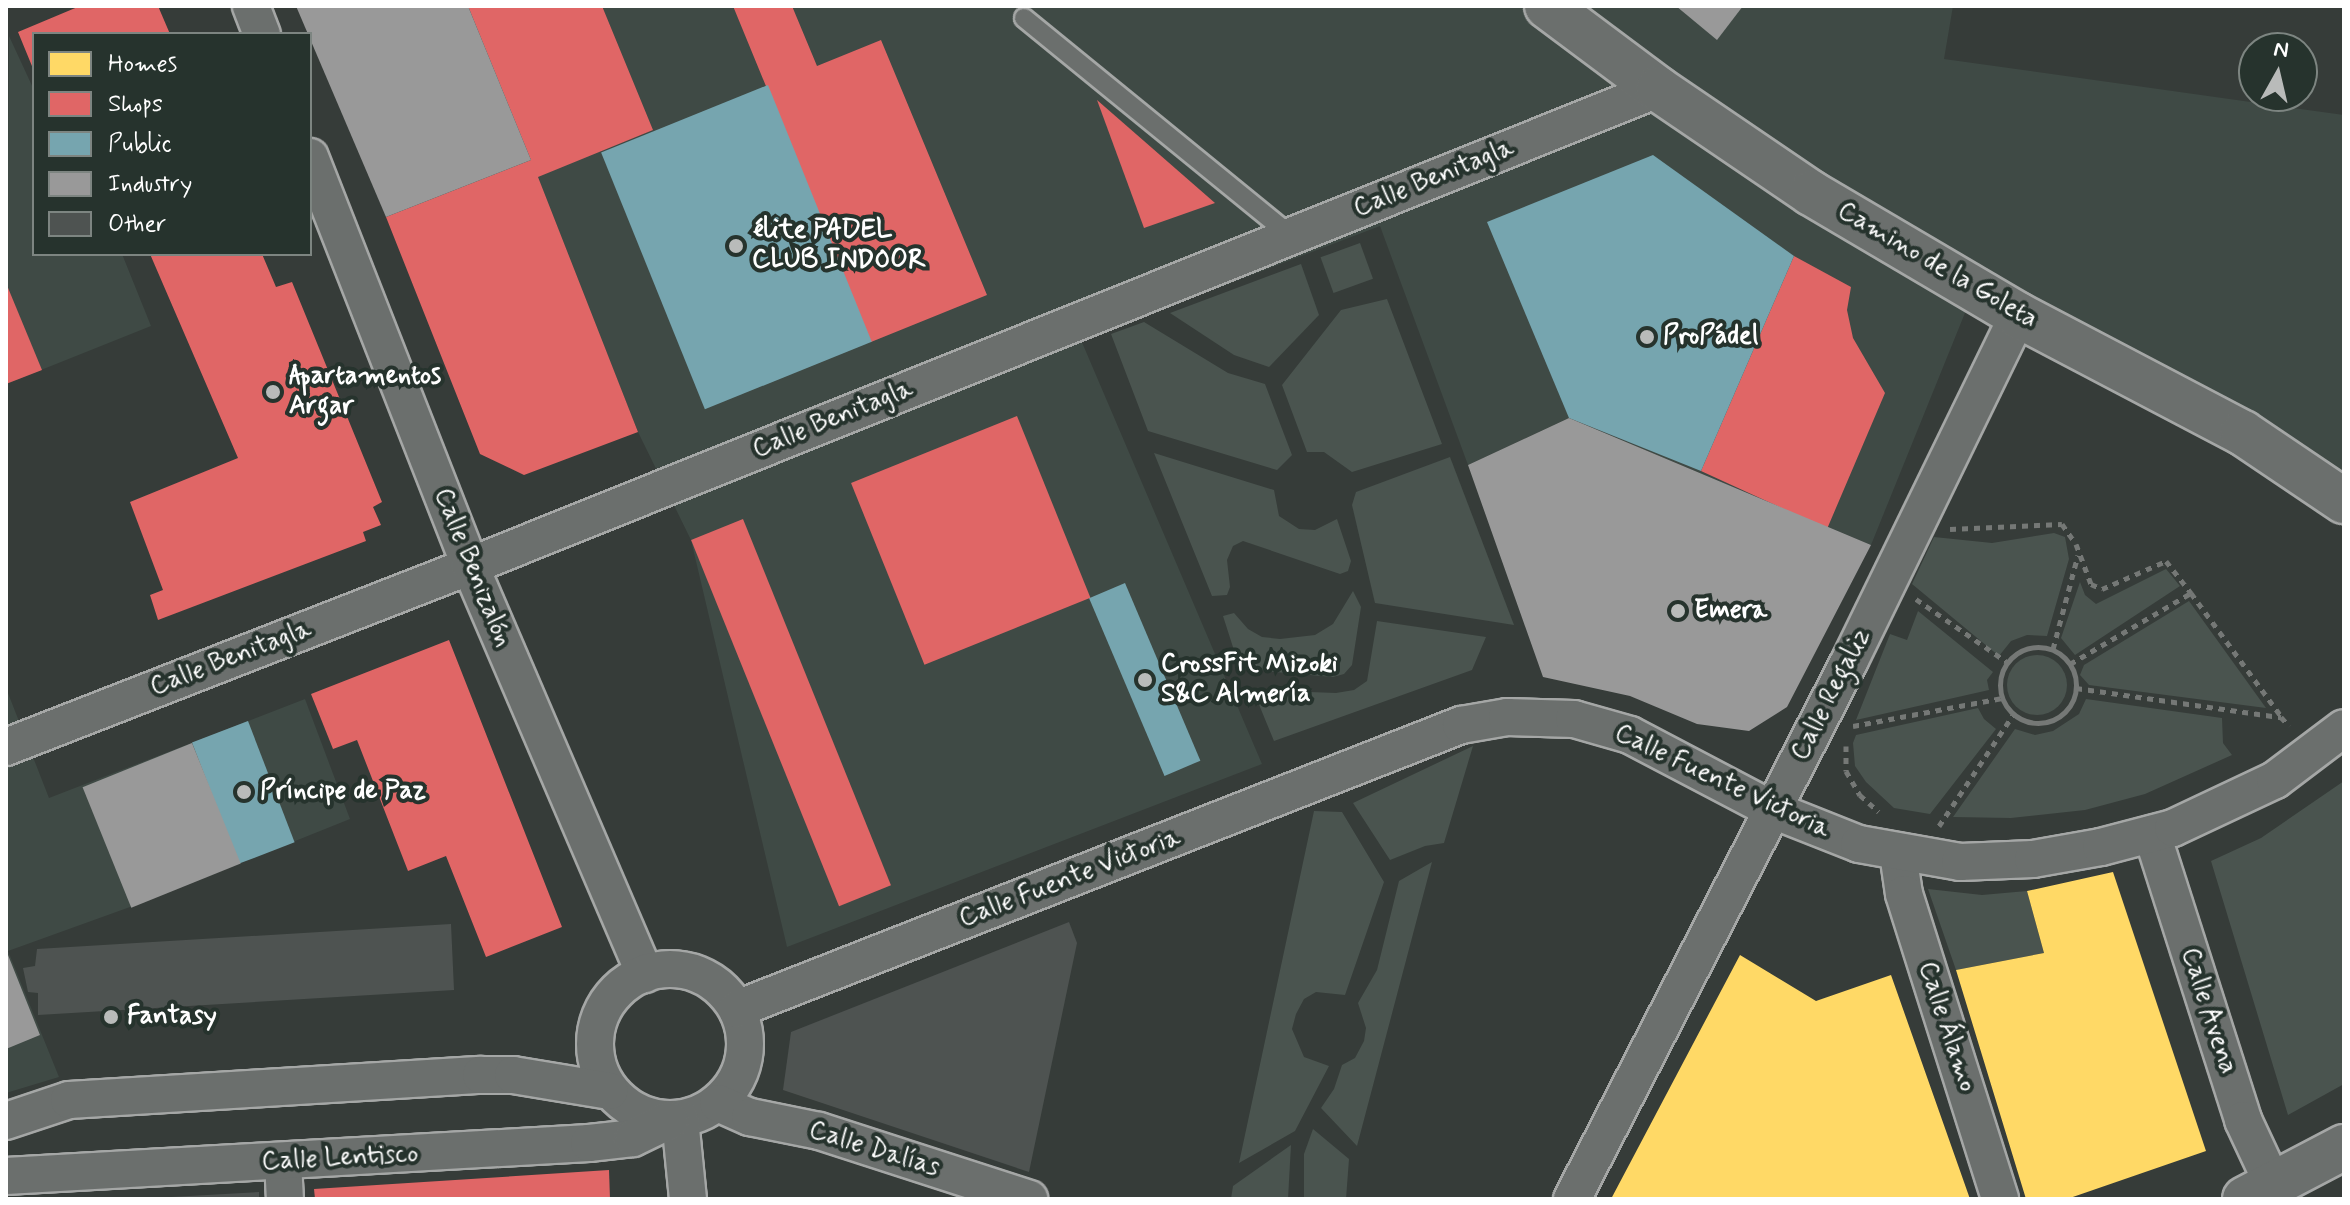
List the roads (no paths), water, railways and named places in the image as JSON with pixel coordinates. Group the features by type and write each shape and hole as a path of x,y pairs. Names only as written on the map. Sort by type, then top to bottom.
{"main road":[{"name":"Camino de la Goleta","path":"1547,6 1658,89 1811,193 2018,315 2243,433 2344,501"},
{"path":"2259,1192 2344,1147"}],"street":[{"path":"251,6 261,32"},
{"name":"Calle Benitagla","path":"6,747 470,566 1658,89"},
{"name":"Calle Benizalón","path":"312,162 470,566 645,974"},
{"name":"Calle Regaliz","path":"1572,1199 1887,586 2018,315"},
{"name":"Calle Fuente Victoria","path":"737,1009 1461,725 1507,717 1574,719 1600,726 1630,735 1773,810 1859,844 1893,836 1960,862 2033,859 2152,834 2209,814 2275,780 2344,728"},
{"name":"Calle Avena","path":"2152,834 2243,1120 2259,1192"},
{"name":"Calle Álamo","path":"1893,836 1904,894 2000,1199"},
{"path":"679,969 697,974 719,987 737,1009 744,1030 744,1061 731,1090 718,1103 675,1119 637,1112 610,1091 601,1075 594,1045 602,1011 613,995 645,974 679,969"},
{"path":"513,1075 594,1045"},
{"path":"6,1121 69,1100 513,1075 610,1091"},
{"name":"Calle Dalías","path":"718,1103 750,1117 819,1131 1029,1199"},
{"path":"675,1119 688,1199"},
{"name":"Calle Lentisco","path":"6,1176 589,1143 633,1138 675,1119"},
{"path":"283,1162 285,1199"}],"lane":[{"path":"1024,18 1291,236"}],"place":[{"name":"élite PADEL CLUB INDOOR","path":"736,246"},
{"name":"ProPádel","path":"1647,337"},
{"name":"Apartamentos Argar","path":"273,392"},
{"name":"Emera","path":"1678,611"},
{"name":"CrossFit Mizoki S&C Almería","path":"1145,680"},
{"name":"Príncipe de Paz","path":"244,792"},
{"name":"Fantasy","path":"111,1017"}]}
